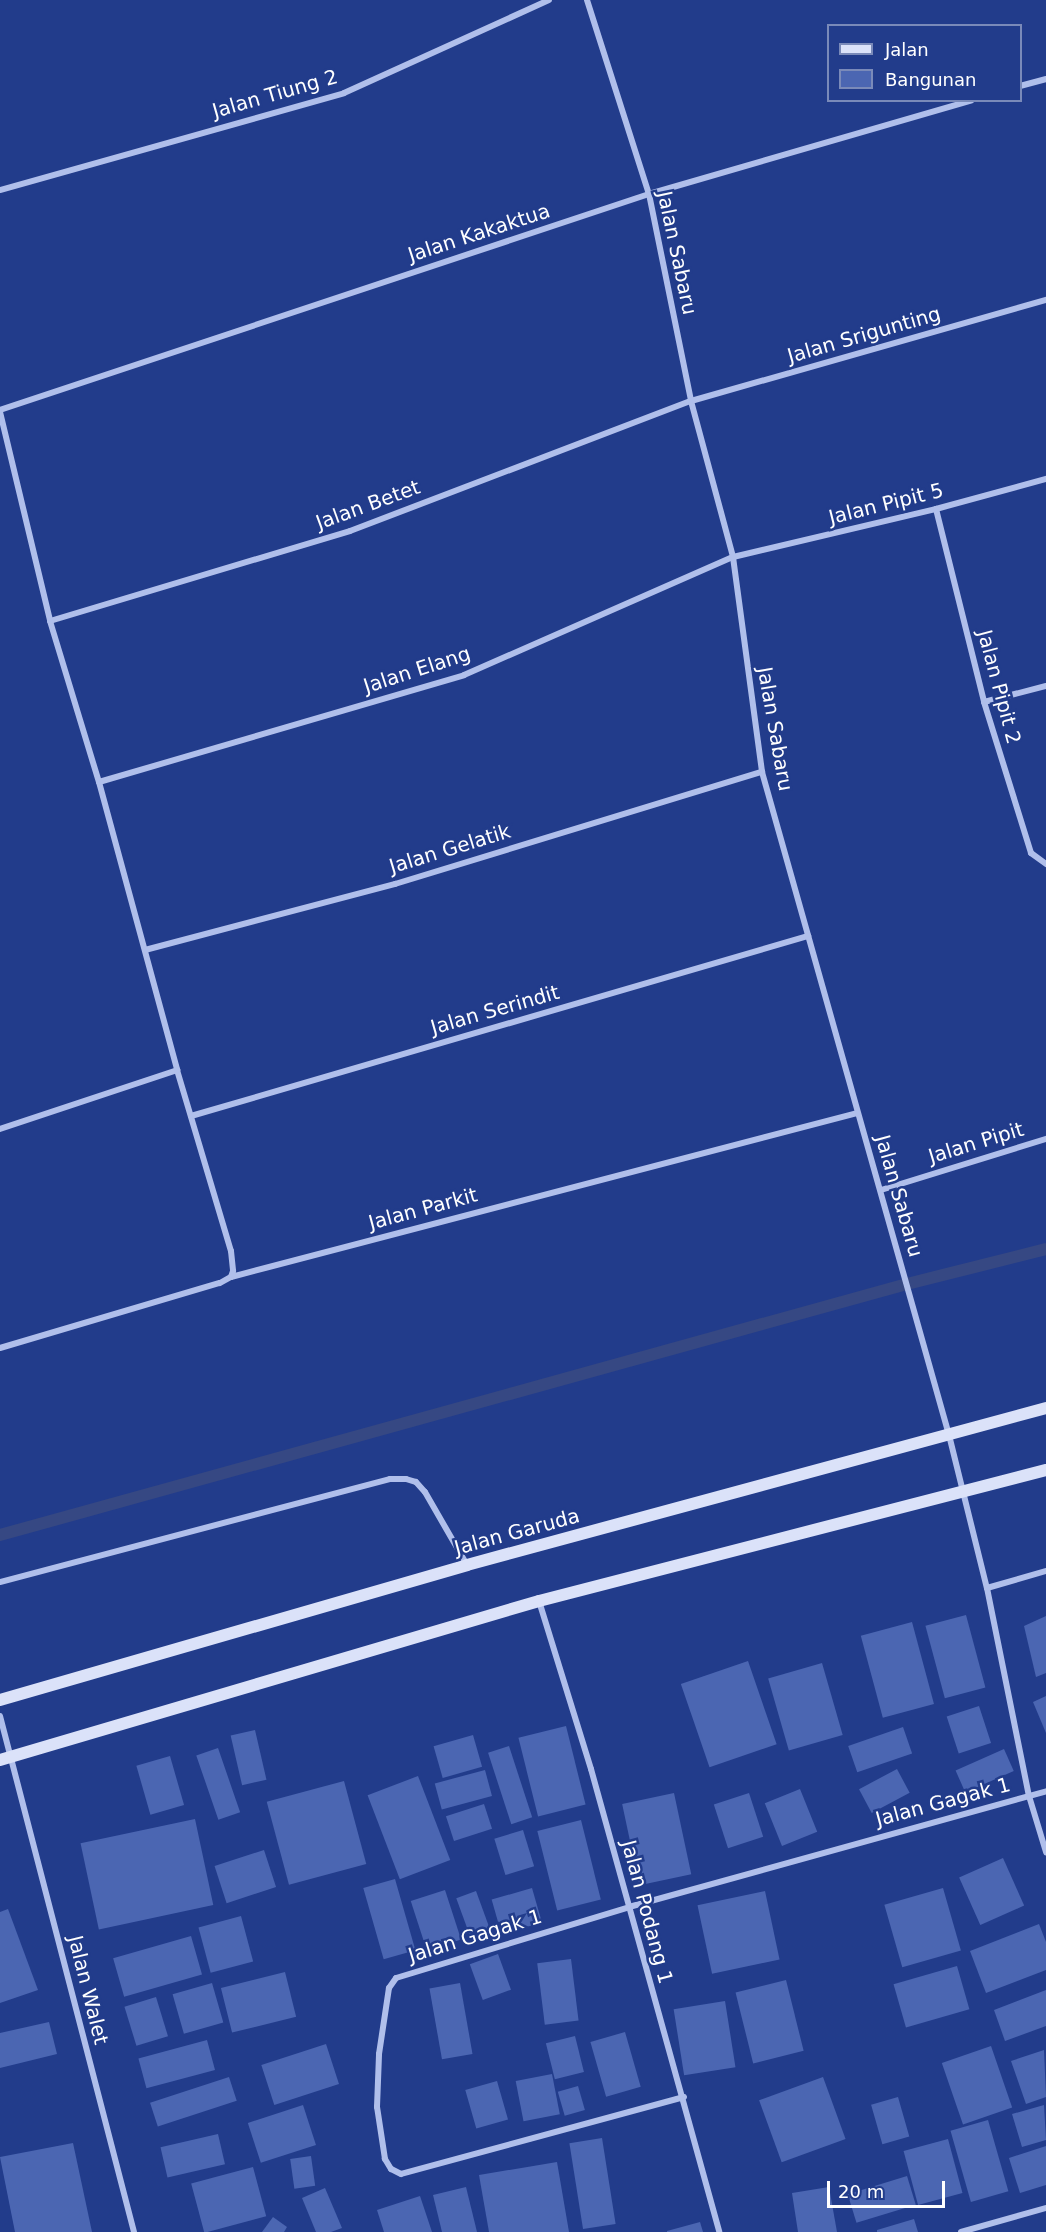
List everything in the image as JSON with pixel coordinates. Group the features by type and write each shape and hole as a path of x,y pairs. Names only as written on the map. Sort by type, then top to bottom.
{"main road":[{"name":"Jalan Garuda","path":"0,1700 467,1565 1046,1408"},
{"path":"6,1758 539,1601 1046,1470"}],"street":[{"name":"Jalan Tiung 2","path":"0,190 344,93 549,0"},
{"name":"Jalan Sabaru","path":"587,0 649,194 692,402 733,557 762,772 949,1435 987,1588 1029,1796 1046,1852"},
{"path":"1022,85 1046,79"},
{"name":"Jalan Kakaktua","path":"0,411 649,194 965,102"},
{"name":"Jalan Srigunting","path":"692,402 1046,300"},
{"name":"Jalan Betet","path":"50,621 350,531 692,402"},
{"path":"0,411 50,621 99,782 177,1070 231,1251 234,1271 231,1277"},
{"name":"Jalan Pipit 5","path":"733,557 936,509 1046,479"},
{"name":"Jalan Pipit 2","path":"936,509 984,702 1031,853 1046,864"},
{"name":"Jalan Elang","path":"99,782 464,675 733,557"},
{"path":"984,702 1046,686"},
{"name":"Jalan Gelatik","path":"145,950 395,884 762,772"},
{"name":"Jalan Serindit","path":"191,1116 808,936"},
{"path":"0,1129 177,1070"},
{"name":"Jalan Parkit","path":"0,1348 220,1283 231,1277 857,1113"},
{"name":"Jalan Pipit","path":"881,1190 1046,1139"},
{"path":"0,1582 398,1479 416,1482 425,1492 467,1565"},
{"path":"987,1588 1046,1571"},
{"name":"Jalan Podang 1","path":"539,1601 591,1769 664,2036 684,2097 719,2232"},
{"name":"Jalan Walet","path":"0,1716 6,1758 134,2232"},
{"name":"Jalan Gagak 1","path":"684,2097 401,2174 391,2169 385,2159 377,2107 379,2054 388,1988 396,1978 629,1906 1046,1791"},
{"path":"961,2232 1046,2208"}],"building":[{"path":"966,1615 985,1687 945,1698 925,1626"},
{"path":"1046,1616 1046,1673 1036,1677 1024,1626"},
{"path":"912,1622 934,1704 883,1718 861,1636"},
{"path":"748,1661 777,1744 710,1767 681,1684"},
{"path":"822,1663 843,1735 789,1751 768,1678"},
{"path":"1046,1696 1046,1733 1033,1702"},
{"path":"979,1706 991,1743 959,1754 947,1717"},
{"path":"566,1726 586,1805 538,1816 518,1738"},
{"path":"903,1727 912,1753 857,1772 848,1746"},
{"path":"255,1730 266,1780 242,1785 231,1736"},
{"path":"473,1735 482,1767 443,1778 434,1746"},
{"path":"509,1746 532,1817 511,1824 488,1753"},
{"path":"218,1748 240,1812 218,1820 196,1755"},
{"path":"1004,1749 1014,1771 965,1792 956,1771"},
{"path":"170,1756 184,1805 150,1815 136,1766"},
{"path":"897,1769 910,1793 872,1813 859,1789"},
{"path":"485,1770 492,1796 442,1810 435,1783"},
{"path":"418,1776 450,1860 400,1879 368,1795"},
{"path":"344,1781 366,1864 289,1885 267,1802"},
{"path":"800,1789 817,1832 782,1846 765,1803"},
{"path":"674,1793 691,1874 639,1885 622,1804"},
{"path":"749,1793 763,1837 728,1848 714,1804"},
{"path":"484,1804 492,1829 454,1841 446,1816"},
{"path":"195,1819 213,1905 99,1929 81,1843"},
{"path":"581,1820 601,1900 557,1910 537,1831"},
{"path":"523,1830 534,1866 505,1875 494,1839"},
{"path":"264,1850 276,1887 227,1903 215,1866"},
{"path":"1003,1858 1024,1906 980,1925 959,1878"},
{"path":"395,1879 415,1950 384,1959 363,1888"},
{"path":"532,1888 542,1923 502,1934 492,1900"},
{"path":"943,1888 961,1950 902,1967 884,1905"},
{"path":"445,1890 461,1939 427,1951 411,1901"},
{"path":"476,1891 491,1932 471,1940 456,1898"},
{"path":"765,1891 780,1959 712,1974 698,1905"},
{"path":"8,1909 38,1990 0,2003 0,1912"},
{"path":"241,1916 253,1961 211,1973 198,1927"},
{"path":"1039,1924 1046,1942 1046,1970 986,1993 970,1951"},
{"path":"191,1936 202,1974 124,1997 113,1958"},
{"path":"498,1954 511,1990 483,2000 470,1964"},
{"path":"571,1959 579,2021 545,2025 537,1963"},
{"path":"957,1966 969,2009 906,2027 894,1984"},
{"path":"285,1972 296,2017 232,2033 221,1988"},
{"path":"786,1980 804,2051 753,2063 736,1993"},
{"path":"212,1983 223,2022 184,2034 173,1994"},
{"path":"460,1983 473,2054 442,2059 429,1988"},
{"path":"1046,1990 1046,2026 1005,2041 994,2010"},
{"path":"156,1997 168,2036 136,2046 124,2007"},
{"path":"725,2001 735,2067 684,2075 674,2009"},
{"path":"49,2022 57,2054 0,2068 0,2033"},
{"path":"625,2032 641,2087 606,2097 590,2042"},
{"path":"575,2036 584,2072 555,2079 546,2043"},
{"path":"207,2040 215,2070 146,2088 138,2058"},
{"path":"326,2044 339,2084 274,2105 261,2065"},
{"path":"991,2046 1012,2107 963,2124 942,2063"},
{"path":"1044,2050 1046,2097 1026,2104 1011,2061"},
{"path":"552,2074 560,2114 524,2121 516,2081"},
{"path":"229,2077 237,2101 158,2126 150,2103"},
{"path":"823,2077 846,2139 782,2162 759,2100"},
{"path":"497,2081 508,2119 476,2129 465,2090"},
{"path":"578,2086 585,2110 565,2116 558,2092"},
{"path":"898,2097 909,2136 882,2144 871,2105"},
{"path":"303,2105 316,2145 261,2163 248,2123"},
{"path":"1044,2105 1046,2140 1022,2147 1012,2114"},
{"path":"988,2120 1008,2191 971,2202 951,2131"},
{"path":"218,2134 225,2164 167,2177 161,2147"},
{"path":"602,2138 616,2224 583,2229 569,2143"},
{"path":"948,2139 962,2193 918,2205 904,2151"},
{"path":"73,2143 92,2232 15,2232 0,2157"},
{"path":"1046,2146 1046,2185 1020,2193 1009,2158"},
{"path":"311,2156 315,2186 294,2189 290,2159"},
{"path":"557,2162 569,2232 489,2232 479,2175"},
{"path":"253,2167 266,2216 204,2232 191,2184"},
{"path":"907,2176 916,2205 856,2223 848,2194"},
{"path":"466,2187 477,2232 442,2232 433,2195"},
{"path":"829,2187 837,2232 798,2232 792,2193"},
{"path":"325,2188 342,2228 331,2232 316,2232 302,2198"},
{"path":"420,2196 432,2232 384,2232 377,2210"},
{"path":"273,2217 287,2227 284,2232 262,2232"},
{"path":"914,2219 918,2232 877,2232 877,2230"},
{"path":"700,2222 703,2232 667,2232 667,2231"}],"waterway":[{"path":"0,1535 907,1284 1046,1249"}]}
